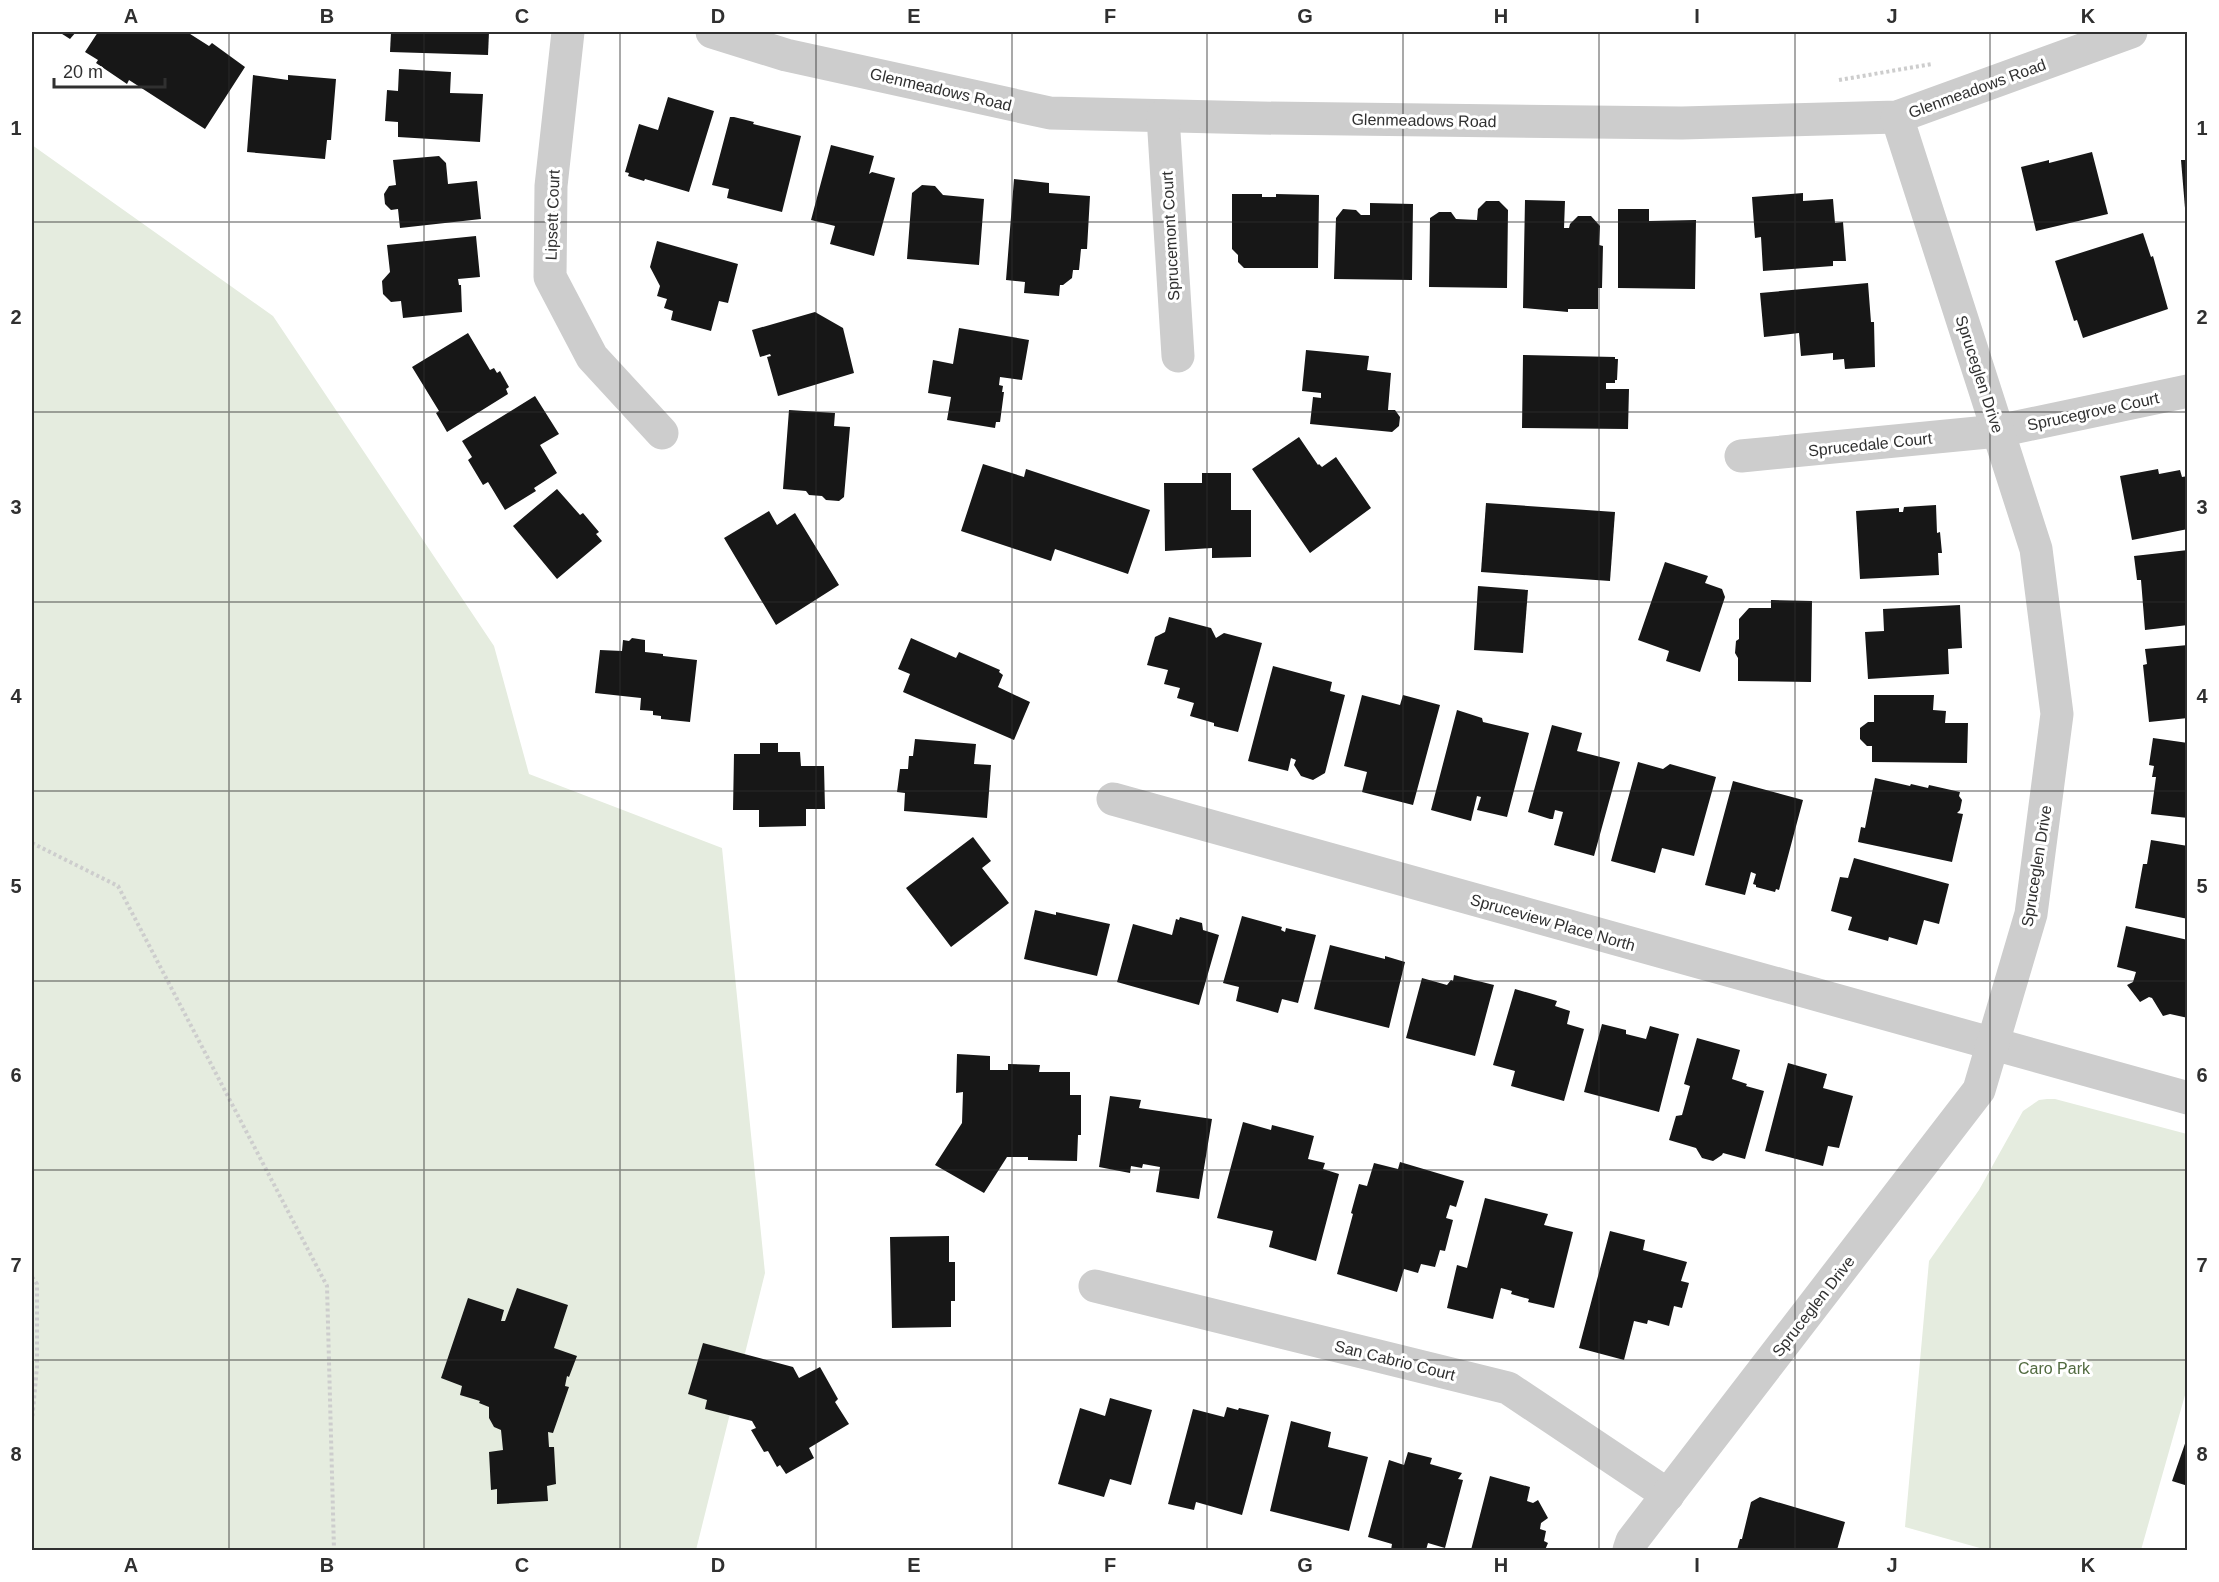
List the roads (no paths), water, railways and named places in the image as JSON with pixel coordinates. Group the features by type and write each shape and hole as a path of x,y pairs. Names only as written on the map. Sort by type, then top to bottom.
{"street":[{"name":"Lipsett Court","path":"568,32 551,186 550,277 592,357 662,433"},
{"name":"Glenmeadows Road","path":"712,32 786,55 1050,113 1682,123 1897,117 2130,32"},
{"name":"Sprucemont Court","path":"1163,116 1178,356"},
{"name":"Spruceglen Drive","path":"1629,1551 1632,1541 1979,1090 2031,914 2057,714 2036,549 1897,117"},
{"name":"Sprucegrove Court","path":"1998,431 2187,391"},
{"name":"Sprucedale Court","path":"1741,456 1998,431"},
{"name":"Spruceview Place North","path":"1113,800 2187,1098"},
{"name":"San Cabrio Court","path":"1095,1286 1508,1388 1668,1494"}],"park label":[{"name":"Caro Park","path":"2054,1368"}]}
